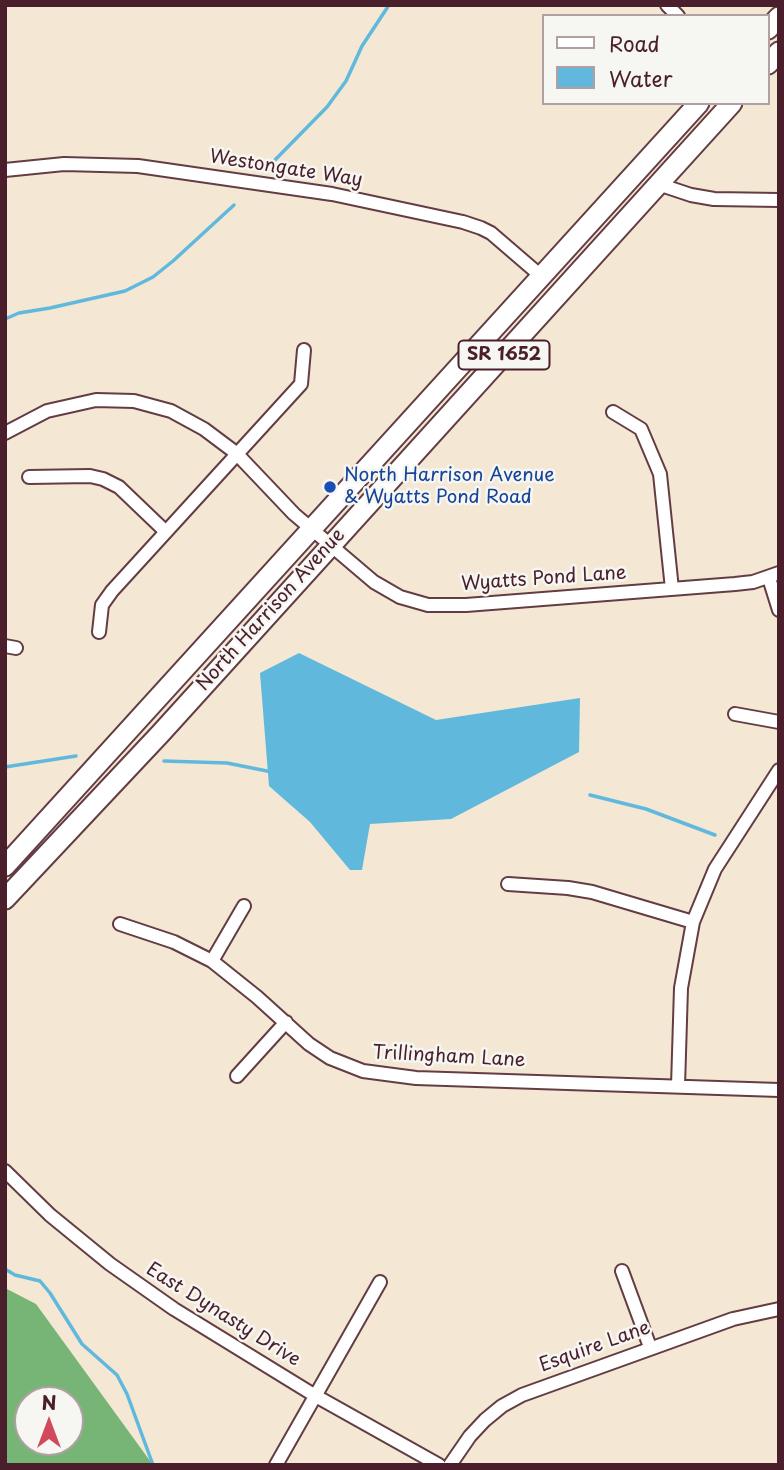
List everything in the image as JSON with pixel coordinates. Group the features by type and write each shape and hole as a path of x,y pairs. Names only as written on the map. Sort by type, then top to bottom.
{"main road":[{"name":"North Harrison Avenue","path":"5,866 697,105"},
{"name":"North Harrison Avenue","path":"5,899 161,733 730,105"}],"street":[{"name":"Westongate Way","path":"5,170 64,164 138,166 332,194 481,228 491,233 541,276"},
{"path":"658,184 714,199 779,200"},
{"path":"99,632 102,605 236,453 301,384 304,350"},
{"name":"Wyatts Pond Lane","path":"5,433 30,419 63,407 96,400 134,401 187,418 236,453 294,514 374,582 400,597 428,605 466,605 735,584 774,575"},
{"path":"613,412 640,429 660,474 672,589"},
{"path":"29,477 90,476 103,479 119,488 166,532"},
{"path":"774,575 779,610"},
{"path":"735,714 779,722"},
{"path":"678,1086 681,988 692,922 715,869 779,771"},
{"path":"508,884 592,892 692,922"},
{"path":"212,961 244,906"},
{"name":"Trillingham Lane","path":"120,924 174,942 212,961 309,1044 330,1058 363,1071 390,1076 779,1090"},
{"path":"237,1076 286,1022"},
{"name":"East Dynasty Drive","path":"5,1171 50,1214 110,1264 174,1309 314,1395 439,1465"},
{"path":"622,1271 650,1347"},
{"path":"276,1465 380,1282"},
{"name":"Esquire Lane","path":"450,1465 470,1436 502,1406 542,1386 733,1319 779,1309"}],"green space":[{"path":"5,1288 36,1304 153,1465 5,1465"}],"water":[{"path":"299,653 436,720 580,698 579,752 451,819 370,824 362,870 350,870 310,822 269,786 260,673"}],"waterway":[{"path":"272,163 327,107 346,81 362,46 389,5"},
{"path":"5,319 19,313 125,291 153,277 234,205"},
{"path":"5,767 76,756"},
{"path":"164,761 227,763 272,772"},
{"path":"590,795 646,809 715,835"},
{"path":"5,1269 15,1275 40,1281 82,1344 117,1375 127,1394 153,1465"}],"place":[{"name":"North Harrison Avenue & Wyatts Pond Road","path":"330,487"}]}
